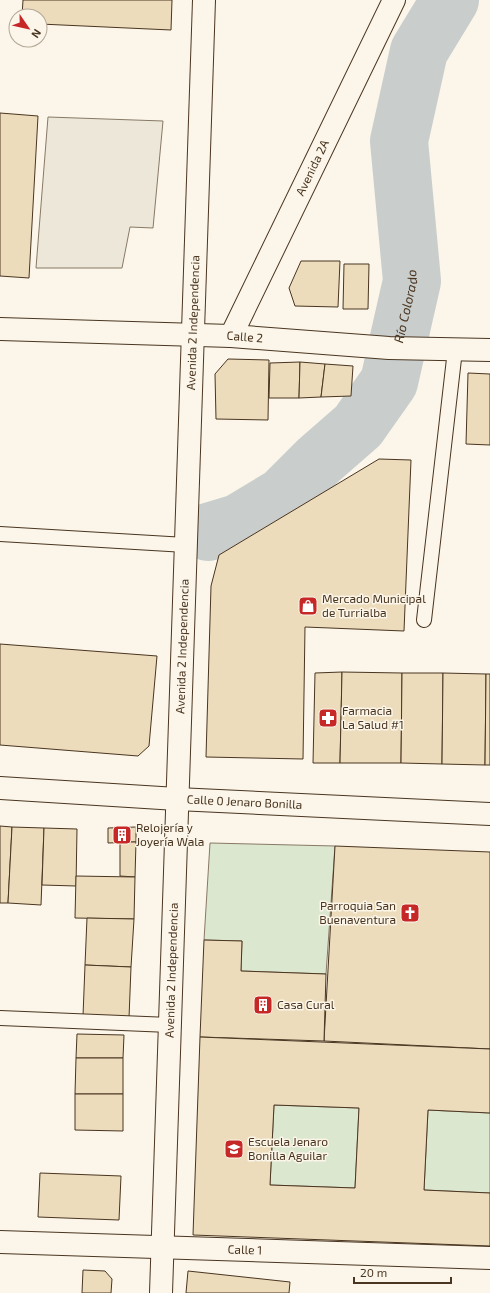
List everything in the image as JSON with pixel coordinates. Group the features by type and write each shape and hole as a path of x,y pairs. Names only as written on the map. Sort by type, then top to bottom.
{"street":[{"name":"Avenida 2 Independencia","path":"161,1293 204,0"},
{"name":"Avenida 2A","path":"231,336 394,0"},
{"name":"Calle 2","path":"0,330 231,336 389,348 490,350"},
{"name":"Calle 0 Jenaro Bonilla","path":"0,788 177,799 490,814"},
{"name":"Calle 1","path":"0,1242 490,1258"}],"lane":[{"path":"424,620 448,349"},
{"path":"0,534 186,545"},
{"path":"0,1018 170,1025"}],"green space":[{"path":"210,843 335,846 326,974 241,971 242,941 204,940"},
{"path":"274,1105 359,1108 355,1188 270,1185"},
{"path":"428,1110 490,1113 490,1193 424,1190"}],"shaded area":[{"path":"48,117 163,121 153,228 130,227 122,268 36,268"}],"building":[{"path":"23,0 172,0 171,30 48,24 48,8 22,8"},
{"path":"0,113 38,116 29,278 0,276"},
{"path":"301,261 340,261 338,307 295,306 289,288"},
{"path":"344,264 369,264 368,309 343,309"},
{"path":"228,359 269,360 268,420 216,419 215,374"},
{"path":"300,362 299,398 269,398 270,363"},
{"path":"300,362 325,364 321,397 299,398"},
{"path":"325,364 353,366 351,396 321,397"},
{"path":"468,373 490,374 490,445 466,444"},
{"name":"Mercado Municipal de Turrialba","path":"379,459 411,460 404,631 305,627 303,759 206,757 211,586 219,555"},
{"path":"0,644 157,656 149,746 138,756 0,745"},
{"name":"Farmacia La Salud #1","path":"342,672 340,763 313,763 315,673"},
{"path":"342,672 402,673 401,763 340,763"},
{"path":"402,673 443,673 442,764 401,763"},
{"path":"443,673 486,674 485,765 442,764"},
{"path":"486,674 490,674 490,765 485,765"},
{"path":"0,826 12,827 8,903 0,903"},
{"path":"12,827 44,828 41,905 8,903"},
{"name":"Relojería y Joyería Wala","path":"136,827 136,842 108,843 108,828"},
{"path":"44,828 77,829 76,886 42,885"},
{"path":"120,842 136,842 135,877 120,876"},
{"name":"Parroquia San Buenaventura","path":"335,846 490,852 490,1049 324,1041"},
{"path":"76,876 135,877 134,919 75,918"},
{"path":"87,918 134,919 131,967 85,965"},
{"name":"Casa Cural","path":"204,940 242,941 241,971 326,974 324,1041 200,1037"},
{"path":"85,965 131,967 129,1018 83,1016"},
{"path":"77,1034 124,1035 123,1058 76,1058"},
{"name":"Escuela Jenaro Bonilla Aguilar","path":"200,1037 490,1049 490,1113 428,1110 424,1190 490,1193 490,1246 193,1235","holes":["274,1105 359,1108 355,1188 270,1185"]},
{"path":"76,1058 123,1058 123,1094 75,1094"},
{"path":"75,1094 123,1094 123,1131 75,1130"},
{"path":"40,1173 121,1176 119,1220 38,1217"},
{"path":"83,1270 105,1271 112,1279 111,1293 82,1293"},
{"path":"188,1271 290,1282 289,1293 186,1293"}],"waterway":[{"name":"Río Colorado","path":"208,532 238,523 283,496 319,460 358,426 389,382 412,281 399,141 419,51 450,0"}],"place":[{"name":"Mercado Municipal de Turrialba","path":"308,606"},
{"name":"Farmacia La Salud #1","path":"328,718"},
{"name":"Relojería y Joyería Wala","path":"122,835"},
{"name":"Parroquia San Buenaventura","path":"410,913"},
{"name":"Casa Cural","path":"263,1005"},
{"name":"Escuela Jenaro Bonilla Aguilar","path":"234,1149"}]}
